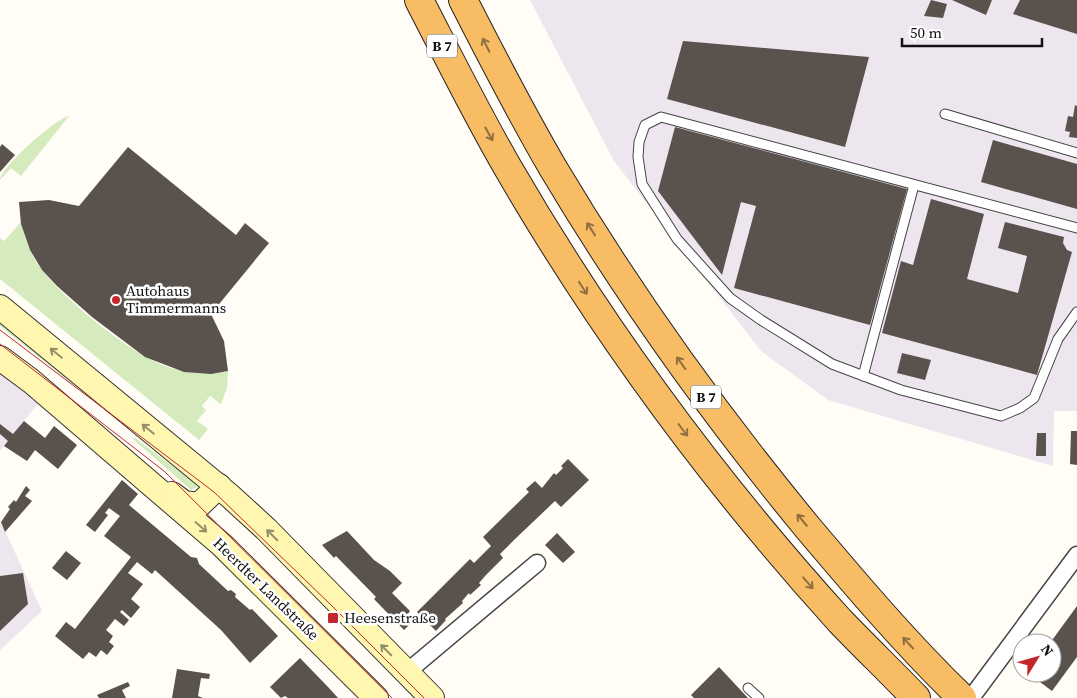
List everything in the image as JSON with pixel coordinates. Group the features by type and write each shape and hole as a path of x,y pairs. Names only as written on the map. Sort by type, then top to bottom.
{"highway":[{"name":"B 7","path":"419,0 508,168 560,254 614,334 683,430 759,526 841,621 916,698"},
{"name":"B 7","path":"462,0 508,89 598,242 720,417 865,596 962,698"}],"main road":[{"path":"0,307 219,486 266,529 432,698"},
{"name":"Heerdter Landstraße","path":"0,358 31,380 152,483 250,572 376,698"},
{"name":"Heerdter Landstraße","path":"152,483 162,486 184,503 192,506 199,504 219,486"}],"street":[{"path":"971,698 1077,555"},
{"path":"407,672 537,563"}],"lane":[{"path":"945,114 1077,153"},
{"path":"1077,228 661,117 645,125 639,142 638,157 642,184 677,239 730,298 760,320 832,364 901,390 1001,416 1020,408 1034,398 1058,339 1077,312"},
{"path":"863,376 914,184"},
{"path":"748,688 759,698"}],"shaded area":[{"path":"530,0 1077,0 1077,411 1054,411 1053,466 828,400 761,351 614,161"},
{"path":"0,369 40,401 0,451"},
{"path":"0,520 42,611 0,650"}],"green space":[{"path":"69,116 21,176 11,168 0,180 2,174 18,155 41,134"},
{"path":"21,222 29,247 42,270 82,311 118,339 153,361 168,367 198,373 228,371 227,388 221,404 210,396 202,406 206,410 197,421 208,429 199,440 0,279 0,238 4,241"},
{"path":"0,319 123,419 70,382 0,326"},
{"path":"134,437 196,484 197,487 191,490 133,439"}],"building":[{"path":"931,0 947,4 943,18 924,16"},
{"path":"952,0 992,0 986,15"},
{"path":"1020,0 1077,0 1077,34 1013,14"},
{"path":"683,41 869,57 845,147 667,99"},
{"path":"1075,105 1077,106 1077,138 1069,137 1070,132 1065,131 1068,116 1073,117"},
{"path":"675,127 907,189 870,325 734,288 756,206 741,202 722,275 658,191"},
{"path":"993,140 1077,164 1077,209 981,182"},
{"path":"2,144 15,155 0,172 0,147"},
{"path":"128,147 236,235 245,223 269,243 211,314 224,341 228,371 211,374 184,372 145,357 92,317 57,286 42,270 30,250 21,224 19,202 49,200 79,206"},
{"path":"931,199 984,214 967,279 1018,293 1027,256 998,248 1005,222 1064,237 1063,243 1067,250 1072,252 1037,375 882,333 901,261 913,265"},
{"path":"902,353 931,360 925,380 897,373"},
{"path":"24,421 45,438 54,426 77,445 58,469 35,450 27,461 4,446 8,441 0,434 0,424 13,434"},
{"path":"1071,431 1077,431 1077,465 1070,464"},
{"path":"1037,433 1046,433 1046,456 1036,456"},
{"path":"568,459 589,480 561,507 555,501 514,540 500,554 503,558 479,583 481,585 470,595 469,593 462,601 463,603 445,619 436,631 417,612 470,559 474,563 491,546 483,537 529,492 526,489 535,481 542,488 554,473 556,475 563,468 561,466"},
{"path":"122,480 138,494 129,505 191,557 197,558 199,564 228,591 231,590 236,594 235,597 250,610 252,609 278,636 250,663 221,630 155,570 152,574 137,562 128,573 143,584 131,599 140,607 131,618 122,610 120,612 129,620 124,626 115,619 106,630 113,636 109,642 114,646 107,655 101,650 96,657 89,652 83,659 55,636 66,622 75,629 131,557 104,536 120,516 109,508 105,513 108,515 95,532 86,525"},
{"path":"26,486 30,490 25,496 32,501 5,532 1,522 10,509 8,507 14,500 16,502"},
{"path":"347,531 374,560 390,571 402,583 392,593 410,611 407,615 413,621 404,630 374,599 376,597 336,556 334,558 322,545"},
{"path":"557,533 575,552 563,563 545,545"},
{"path":"66,551 81,563 67,580 52,568"},
{"path":"23,573 28,604 0,631 0,576"},
{"path":"1077,606 1077,657 1062,677 1062,633 1057,633"},
{"path":"300,658 338,698 288,698 285,696 281,698 270,687"},
{"path":"719,667 748,698 694,698 691,695"},
{"path":"177,669 210,674 209,679 201,678 198,696 203,698 172,698"},
{"path":"128,682 130,686 122,690 126,698 99,698 97,695"},
{"path":"1041,683 1058,683 1052,691"}],"tram line":[{"path":"0,330 214,492 424,698"},
{"path":"0,344 164,471 392,698"}],"place":[{"name":"Autohaus Timmermanns","path":"116,300"},
{"name":"Heesenstraße","path":"333,618"}]}
